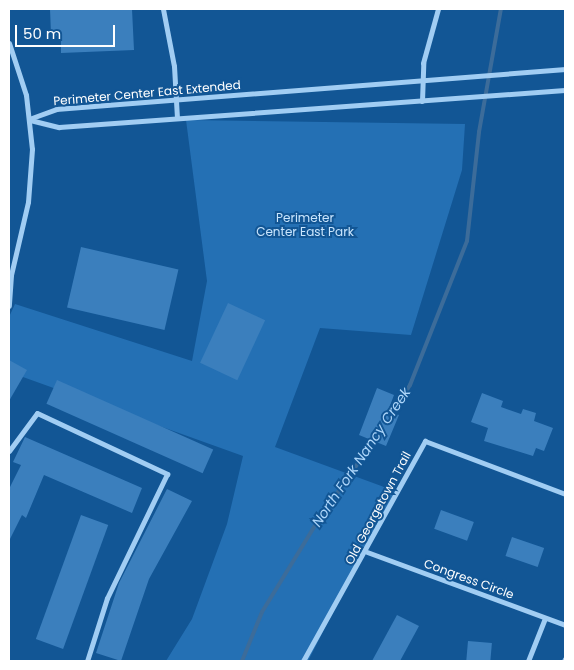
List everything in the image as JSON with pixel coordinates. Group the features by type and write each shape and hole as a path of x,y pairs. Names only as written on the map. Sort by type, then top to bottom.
{"street":[{"path":"163,9 178,118"},
{"path":"422,101 421,80 438,9"},
{"path":"9,42 22,76 29,119 28,202 10,276 9,306"},
{"name":"Perimeter Center East Extended","path":"29,119 56,109 565,69"},
{"name":"Perimeter Center East Extended","path":"29,119 59,127 565,90"},
{"path":"9,451 37,413 167,474 107,598 87,661"},
{"name":"Old Georgetown Trail","path":"303,661 366,552 425,441 565,494"},
{"name":"Congress Circle","path":"366,552 565,625"},
{"path":"528,661 545,618"}],"green space":[{"name":"Perimeter Center East Park","path":"186,120 465,124 462,170 411,335 320,328 275,447 395,491 308,661 166,661 192,619 227,524 243,456 9,372 9,317 15,304 192,361 207,281"}],"building":[{"path":"50,9 132,9 134,50 61,53 61,37 51,34"},
{"path":"81,247 178,269 164,330 67,307"},
{"path":"228,303 265,320 237,380 200,363"},
{"path":"9,360 27,370 9,401"},
{"path":"57,380 213,450 203,473 46,404"},
{"path":"377,388 394,395 388,411 399,415 386,446 359,435"},
{"path":"482,393 503,401 501,407 521,414 523,409 536,413 534,421 553,428 544,451 536,448 533,456 484,441 488,428 471,422"},
{"path":"25,437 142,488 132,513 44,475 26,518 22,515 9,541 9,489 21,465 13,462"},
{"path":"167,489 192,501 149,579 121,661 96,653 119,583"},
{"path":"441,510 474,522 467,541 434,529"},
{"path":"81,515 108,525 63,649 36,639"},
{"path":"512,537 544,548 538,567 505,556"},
{"path":"397,615 419,626 400,661 372,661"},
{"path":"468,641 492,643 490,661 466,661"}],"waterway":[{"name":"North Fork Nancy Creek","path":"390,417 410,385 467,241 479,132 501,9"},
{"name":"North Fork Nancy Creek","path":"242,661 262,612 316,524 376,437"}]}
